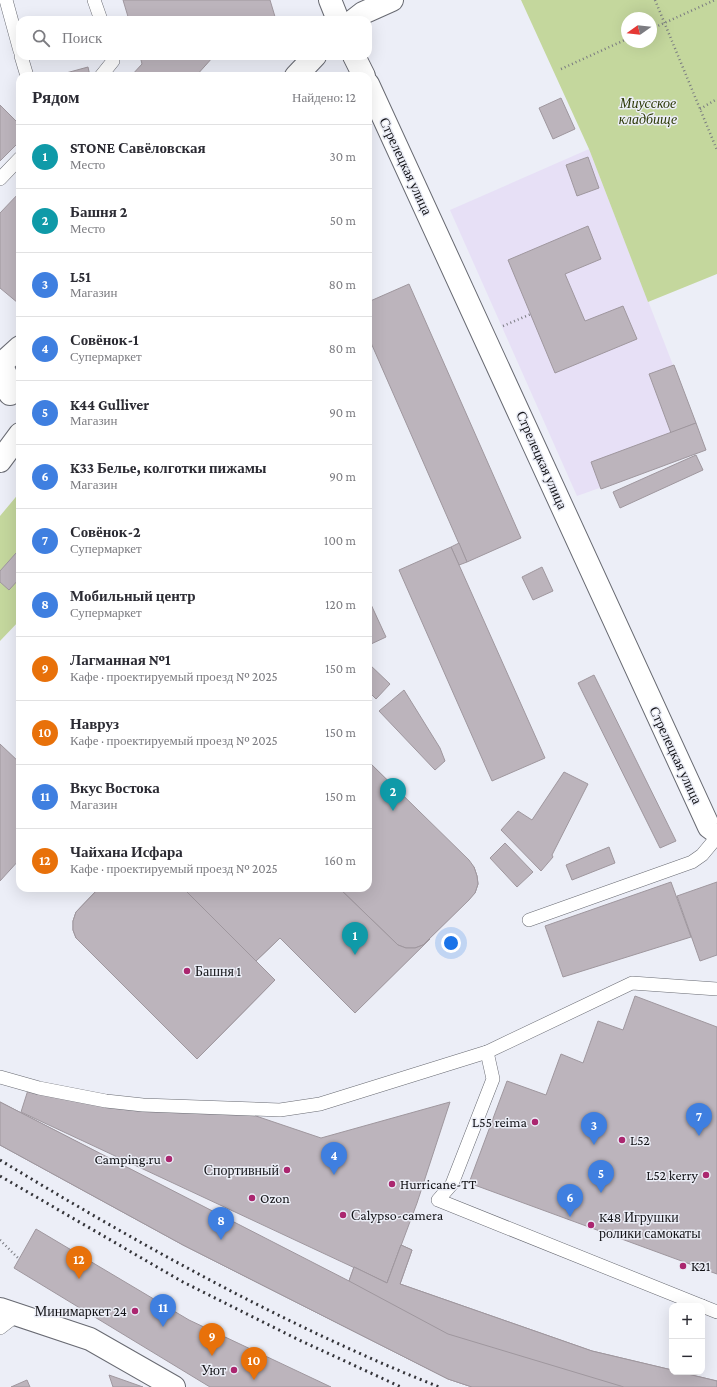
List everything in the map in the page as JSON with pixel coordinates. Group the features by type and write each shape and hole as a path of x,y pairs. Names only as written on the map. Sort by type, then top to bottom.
{"street":[{"path":"330,0 336,16"},
{"path":"359,16 392,0"},
{"path":"300,72 311,60"},
{"path":"356,60 362,72"},
{"name":"Стрелецкая улица","path":"372,93 709,827 717,833"},
{"path":"10,394 10,383 0,364 16,350"},
{"path":"0,460 16,439"},
{"path":"9,1312 90,1339 174,1387"}],"lane":[{"path":"6,0 16,36"},
{"path":"94,0 100,16"},
{"path":"22,60 26,72"},
{"path":"103,72 113,60"},
{"path":"0,179 16,162"},
{"path":"529,920 692,862 702,855 717,836"},
{"path":"0,1077 39,1088 106,1101 150,1105 280,1110 320,1104 487,1052 632,983 717,989"},
{"path":"487,1052 493,1079 452,1184 438,1200 695,1303"},
{"path":"705,1307 717,1312"},
{"path":"0,1328 9,1312"}],"path":[{"path":"655,0 717,150"},
{"path":"657,25 715,0"},
{"path":"561,69 621,42"},
{"path":"700,109 717,99"},
{"path":"499,328 530,314"},
{"path":"0,1240 19,1259"}],"shaded area":[{"path":"589,149 706,450 577,496 450,210"}],"green space":[{"name":"Миусское кладбище","path":"521,0 717,0 717,274 648,302 589,149"},
{"path":"16,497 16,624 0,641 0,516"}],"building":[{"path":"123,0 270,0 275,16 128,16"},
{"path":"141,60 210,60 200,72 135,72 142,64"},
{"path":"88,67 89,72 70,72"},
{"path":"561,98 575,129 553,139 539,108"},
{"path":"0,105 16,121 16,145 0,161"},
{"path":"588,157 599,188 577,196 566,165"},
{"path":"16,196 16,301 0,288 0,213"},
{"path":"588,226 601,259 565,274 585,321 623,306 637,339 555,373 508,260"},
{"path":"409,284 521,538 467,562 372,345 372,300"},
{"path":"674,365 696,423 671,433 649,374"},
{"path":"696,423 706,450 601,489 591,462"},
{"path":"696,455 703,470 620,508 613,492"},
{"path":"459,543 467,562 459,565 451,547"},
{"path":"451,547 545,758 492,781 399,570"},
{"path":"16,553 16,582 9,590 0,582 0,571"},
{"path":"542,567 553,591 533,600 522,577"},
{"path":"372,607 386,637 372,644"},
{"path":"372,667 390,684 376,699 372,695"},
{"path":"594,675 676,841 660,848 578,683"},
{"path":"404,690 440,748 445,761 435,770 379,711"},
{"path":"0,744 16,759 16,863 0,881"},
{"path":"372,765 474,867 478,884 475,893 355,1013 280,938 256,961 275,980 197,1059 76,938 73,930 73,921 76,912 95,892 372,892"},
{"path":"372,765 469,860 474,867 477,876 478,884 475,893 423,945 415,948 406,948 398,945 343,892 372,892"},
{"path":"564,772 588,784 552,855 553,857 541,871 501,830 518,811 532,820"},
{"path":"505,843 533,872 517,887 490,858"},
{"path":"609,847 615,863 572,880 566,865"},
{"path":"671,882 691,937 563,977 545,926"},
{"path":"717,882 717,955 700,961 677,896"},
{"name":"Башня 1","path":"95,892 187,892 275,980 197,1059 76,938 73,930 73,921 76,912"},
{"path":"187,892 343,892 398,945 406,948 415,948 423,945 430,939 355,1013 280,938 256,961"},
{"path":"635,996 717,1027 717,1274 469,1183 507,1081 546,1095 561,1054 583,1063 598,1021 623,1030"},
{"name":"Спортивный","path":"28,1090 247,1113 321,1138 450,1102 417,1203 387,1283 21,1112"},
{"path":"0,1102 448,1334 624,1387 472,1387 448,1379 183,1245 0,1145"},
{"path":"0,1102 349,1281 354,1267 387,1283 401,1245 412,1250 400,1284 592,1351 669,1369 669,1375 692,1375 717,1381 717,1387 472,1387 448,1379 183,1245 0,1145"},
{"path":"36,1229 189,1320 331,1387 210,1387 14,1268"},
{"path":"401,1245 412,1250 400,1284 592,1351 669,1369 669,1375 692,1375 717,1381 717,1387 624,1387 448,1334 349,1281 354,1267 387,1283"},
{"path":"109,1375 143,1387 113,1387"},
{"path":"27,1380 30,1387 11,1387"}],"railway":[{"path":"0,1160 106,1223 270,1311 326,1338 439,1387"},
{"path":"0,1176 183,1282 297,1339 401,1387"}],"place":[{"name":"Башня 2","path":"393,811"},
{"name":"STONE Савёловская","path":"355,955"},
{"name":"Башня 1","path":"187,971"},
{"name":"L55 reima","path":"535,1122"},
{"name":"Совёнок-2","path":"699,1136"},
{"name":"L52","path":"622,1140"},
{"name":"L51","path":"594,1145"},
{"name":"Camping.ru","path":"169,1159"},
{"name":"Спортивный","path":"287,1170"},
{"name":"Совёнок-1","path":"334,1175"},
{"name":"L52 kerry","path":"706,1175"},
{"name":"Hurricane-TT","path":"392,1184"},
{"name":"K44 Gulliver","path":"601,1193"},
{"name":"Ozon","path":"252,1198"},
{"name":"Сalypso-camera","path":"343,1215"},
{"name":"K33 Белье, колготки пижамы","path":"570,1217"},
{"name":"K48 Игрушки ролики самокаты","path":"591,1225"},
{"name":"Мобильный центр","path":"221,1240"},
{"name":"K21","path":"683,1266"},
{"name":"Чайхана Исфара","path":"79,1279"},
{"name":"Минимаркет 24","path":"135,1311"},
{"name":"Вкус Востока","path":"163,1327"},
{"name":"Лагманная №1","path":"212,1356"},
{"name":"Уют","path":"234,1370"},
{"name":"Навруз","path":"254,1380"}]}
